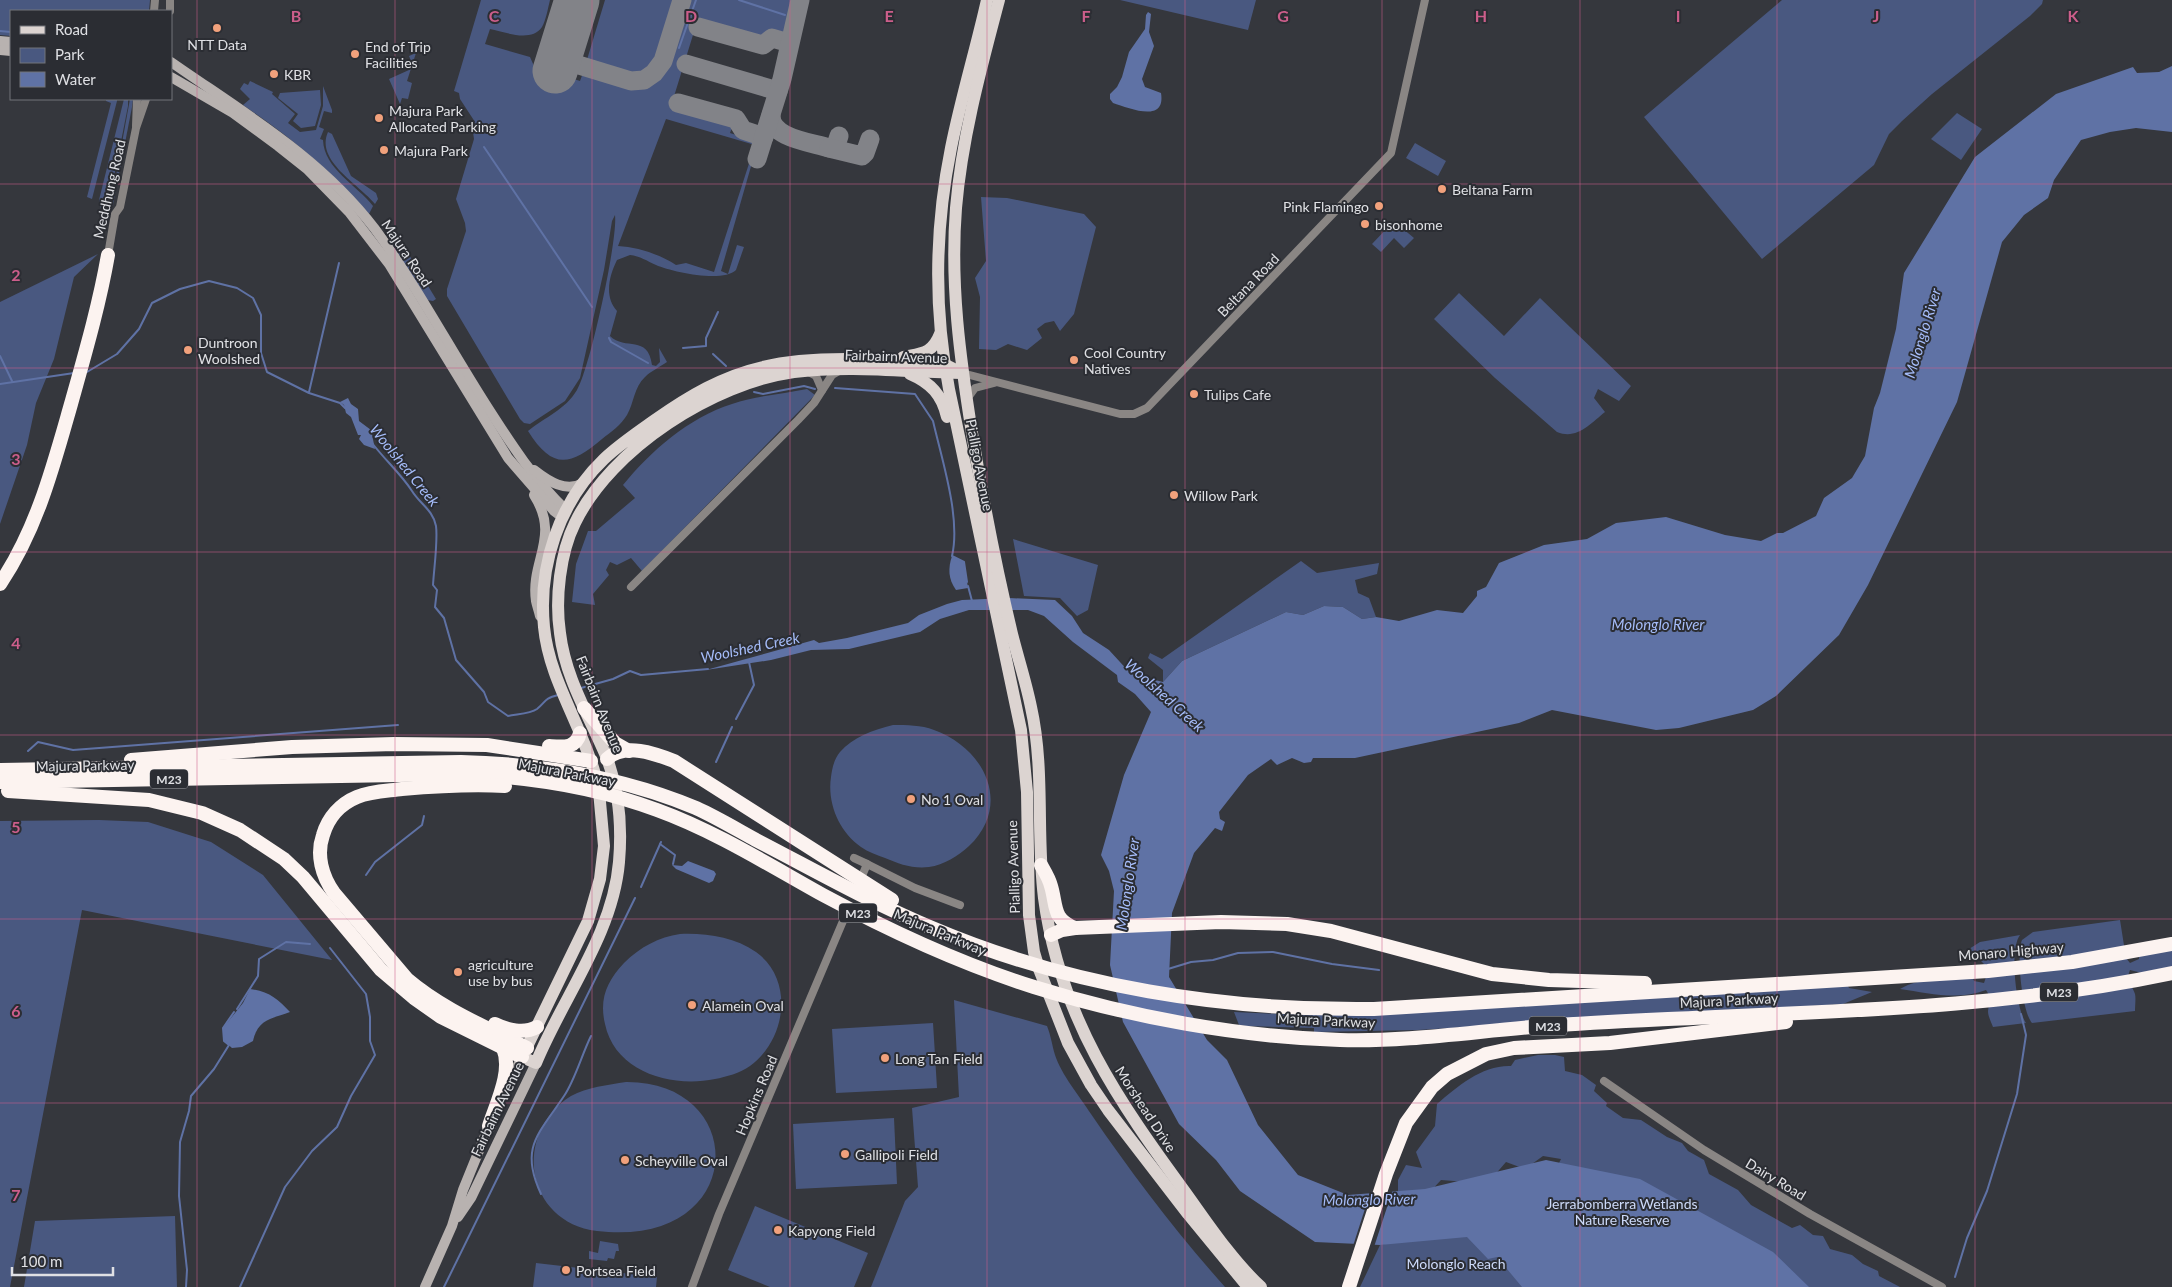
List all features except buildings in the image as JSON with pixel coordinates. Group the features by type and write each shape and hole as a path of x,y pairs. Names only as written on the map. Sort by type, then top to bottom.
{"highway":[{"path":"0,584 19,552 40,507 97,311 108,256"},
{"path":"579,707 615,743 629,751"},
{"path":"79,768 102,762 292,747 394,744 487,745 515,742 566,747 576,742 580,733"},
{"path":"487,745 603,764 613,754 629,751 656,755 680,764 879,893 979,947"},
{"name":"Majura Parkway","path":"0,770 461,762 523,766 583,775 625,784 697,809 886,907 979,947 1029,964 1128,988 1226,1003 1280,1008 1374,1009 1851,979"},
{"name":"Majura Parkway","path":"0,782 456,774 511,777 592,790 654,808 690,823 827,897 913,940 1038,982 1108,1008 1187,1024 1339,1040 1436,1036 1544,1026 1860,1011"},
{"path":"525,1052 421,991 390,960 329,886 322,868 320,850 323,834 333,815 350,800 376,792 488,785 555,790 592,790"},
{"path":"0,791 149,800 202,813 240,830 284,859 303,877 381,970 396,984 441,1017 503,1048 525,1052"},
{"path":"1041,864 1050,882 1057,913 1065,923 1075,928"},
{"path":"1049,929 1263,922 1309,926 1465,969 1520,978 1625,984 1851,979"},
{"name":"Monaro Highway","path":"1851,979 1986,972 2054,964 2172,944"},
{"name":"M23","path":"1860,1011 2057,993 2172,973"},
{"path":"421,991 448,1001 502,1028 526,1031 537,1027"},
{"path":"1349,1287 1386,1174 1406,1123 1432,1087 1447,1074 1486,1054 1514,1048 1610,1043 1860,1011"},
{"path":"489,1126 504,1077 506,1058 503,1048"}],"main road":[{"name":"Pialligo Avenue","path":"987,0 951,146 945,182 939,245 940,334 945,369 979,538 993,575"},
{"name":"Pialligo Avenue","path":"999,0 975,92 958,192 955,236 955,303 962,374 987,523 993,575 1007,637 1035,728 1040,785 1041,864 1049,929"},
{"name":"Majura Road","path":"172,63 293,146 319,168 351,201 375,229 404,272 518,463"},
{"name":"Majura Road","path":"172,78 182,82 233,113 278,146 307,169 349,212 389,264 518,463 554,511 564,513"},
{"path":"896,360 930,350 935,345 940,334"},
{"name":"Fairbairn Avenue","path":"603,764 580,733 579,707 558,681 551,661 544,629 543,596 549,556 564,513 583,483 604,459 673,407 691,396 737,374 770,365 803,360 896,360 962,374"},
{"name":"Fairbairn Avenue","path":"452,1226 471,1198 594,944 612,896 617,874 620,841 617,802 579,707 560,632 558,596 562,567 575,522 591,494 609,472 644,442 688,410 756,381 807,371 906,372 945,369"},
{"path":"906,372 933,387 942,400 961,485 979,538"},
{"path":"518,463 552,482 569,487 583,483"},
{"path":"518,463 536,498 546,524 546,534 537,575 536,596 544,629"},
{"path":"564,513 575,522"},
{"name":"Pialligo Avenue","path":"1007,637 1024,757 1027,792 1028,889 1032,937"},
{"name":"Fairbairn Avenue","path":"426,1287 452,1226 463,1190 489,1126 588,921 602,869 604,846 592,790 603,764"},
{"path":"1038,982 1042,951 1049,929"},
{"name":"Morshead Drive","path":"1049,929 1060,973 1081,1027 1115,1093 1197,1209 1241,1266 1261,1287"},
{"name":"Morshead Drive","path":"1032,937 1038,982 1091,1085 1188,1214 1248,1287"},
{"path":"525,1052 538,1059"}],"street":[{"name":"Beltana Road","path":"962,374 1120,414 1134,414 1147,408 1391,152 1425,0"},
{"name":"Meddhung Road","path":"136,128 137,100"},
{"name":"Meddhung Road","path":"108,256 115,214 120,207 136,128 146,100"},
{"path":"631,587 798,420 832,375 841,370"},
{"path":"807,371 820,380 822,390"},
{"path":"967,399 975,388 996,383"},
{"path":"854,858 922,892 960,905"},
{"path":"862,876 867,864"},
{"name":"Hopkins Road","path":"692,1287 719,1214 846,914"},
{"name":"Dairy Road","path":"1604,1081 1704,1150 1810,1214 1942,1287"}],"green space":[{"path":"0,0 150,0 149,10 10,10 10,36 0,35"},
{"path":"481,0 550,0 542,27 537,32 518,35 490,29 485,44 530,57 534,66 580,81 584,70 626,84 636,84 655,77 664,69 686,0 796,0 786,37 770,33 763,40 697,22 671,106 733,125 730,133 758,142 721,271 728,274 737,245 744,247 736,270 729,274 720,276 673,271 630,255 617,260 609,286 610,299 617,311 610,336 622,342 641,346 650,355 652,365 656,366 660,362 659,348 667,362 641,381 625,419 619,425 580,455 570,459 553,458 545,452 528,431 567,403 577,390 596,332 608,275 615,229 615,215 612,221 604,270 580,378 565,401 530,424 524,423 447,296 447,289 466,231 456,199 474,139 473,132 469,126 475,122 460,99 459,93 454,91","holes":["666,119 755,145 714,272 686,263 676,265 648,252 618,246"]},
{"path":"605,0 679,0 670,35 660,60 653,69 644,75 634,77 622,75 586,63"},
{"path":"1120,0 1256,0 1248,30"},
{"path":"1782,0 2043,0 2042,4 2030,16 1932,94 1902,121 1889,134 1874,165 1762,259 1644,117"},
{"path":"416,53 407,81 412,83 408,99 402,98 400,104 389,79 409,70 411,66 408,63 411,61 409,56"},
{"path":"250,81 273,92 272,94 295,114 288,123 300,132 316,130 323,106 323,86 332,113 324,111 319,127 324,129 320,139 323,140 329,160 335,168 373,206 369,214 310,155 243,105 250,99 240,89 244,83 248,85"},
{"path":"320,90 321,105 315,126 301,128 293,121 298,114 278,98 280,93"},
{"path":"117,100 92,199 87,197 111,103 106,101"},
{"path":"124,100 128,100 109,202 105,210 100,207 99,200"},
{"path":"130,100 133,100 113,205 110,209"},
{"path":"1957,113 1982,129 1961,160 1931,139"},
{"path":"328,132 332,134 351,176 376,193 378,199 375,204 333,162 328,153 326,143"},
{"path":"1415,143 1446,161 1438,176 1406,158"},
{"path":"981,197 1007,198 1084,214 1096,227 1074,314 1060,331 1054,321 1045,323 1037,329 1042,338 1027,350 1008,344 996,350 979,349 980,297 975,278 986,261"},
{"path":"1396,223 1414,238 1404,248 1394,238 1381,252 1372,244 1390,225 1392,228"},
{"path":"395,232 436,299 433,301 427,300 393,246"},
{"path":"98,254 74,277 54,359 36,403 27,445 0,524 0,302"},
{"path":"1459,293 1504,336 1540,298 1631,386 1619,401 1598,389 1594,398 1605,412 1588,426 1577,432 1564,434 1557,432 1495,378 1434,319"},
{"path":"807,389 815,395 642,571 631,558 617,565 610,562 606,570 609,575 593,594 595,605 572,602 576,564 588,531 596,531 635,498 623,485 658,448 686,427 716,410 750,399"},
{"path":"1013,539 1098,565 1088,610 1077,616 1060,598 1024,596"},
{"path":"1301,561 1317,573 1379,563 1377,574 1355,580 1358,593 1369,598 1376,617 1362,619 1343,607 1324,606 1303,615 1286,612 1182,661 1163,682 1163,670 1148,658 1150,653 1162,659"},
{"name":"No 1 Oval","path":"893,725 924,727 952,738 967,750 979,764 987,779 990,796 989,813 982,830 965,850 940,864 929,867 912,867 867,850 853,841 836,816 830,787 834,764 838,755 857,738"},
{"path":"99,820 148,822 211,842 263,875 332,960 82,910 10,1287 0,1287 0,821"},
{"path":"2120,920 2126,958 2130,963 2139,959 2139,956 2172,949 2172,968 2142,973 2130,970 2129,980 2135,994 2135,1011 2032,1023 2025,1007 2021,982 2020,947 2022,940 2033,932"},
{"name":"Alamein Oval","path":"680,934 710,935 729,939 748,947 768,964 777,978 781,994 781,1010 778,1026 772,1041 762,1055 750,1066 737,1073 698,1081 663,1078 647,1073 633,1065 620,1054 611,1041 605,1024 603,1006 606,991 613,977 624,963 643,948 657,940"},
{"path":"2020,935 2017,942 2014,965 2019,1005 2026,1023 1993,1027 1988,1011 1989,998 1986,990 1954,996 1900,989 1917,982 1936,979 1973,978 1974,981 1984,983 1986,977 1985,965 1969,949 1980,942"},
{"path":"1848,986 1849,988 1872,992 1843,1004 1418,1030 1314,1032 1314,1028 1246,1026 1239,1025 1234,1012 1304,1015"},
{"path":"954,1000 1047,1026 1055,1055 1071,1085 1122,1159 1189,1245 1225,1287 871,1287 905,1201 918,1187 912,1108 959,1097"},
{"name":"Long Tan Field","path":"933,1023 937,1088 836,1093 832,1029"},
{"name":"Jerrabomberra Wetlands Nature Reserve","path":"1538,1055 1564,1057 1565,1071 1582,1075 1596,1085 1594,1091 1607,1103 1606,1106 1623,1118 1641,1120 1667,1137 1682,1143 1688,1151 1704,1160 1709,1174 1738,1190 1751,1205 1792,1228 1800,1225 1813,1235 1823,1236 1830,1249 1852,1255 1863,1264 1878,1271 1879,1276 1900,1287 1360,1287 1380,1245 1533,1216 1561,1159 1543,1156 1525,1169 1506,1162 1493,1177 1467,1182 1441,1180 1428,1194 1398,1191 1398,1180 1406,1165 1422,1168 1416,1152 1435,1126 1437,1104 1462,1084 1480,1073 1490,1069 1511,1066 1515,1060"},
{"name":"Scheyville Oval","path":"626,1082 667,1089 696,1107 712,1133 715,1163 706,1192 683,1215 647,1230 597,1231 573,1224 554,1211 542,1194 535,1174 534,1153 540,1131 552,1112 571,1096 591,1088"},
{"name":"Gallipoli Field","path":"894,1118 897,1184 796,1189 793,1124"},
{"name":"Kapyong Field","path":"755,1206 868,1253 854,1287 770,1287 728,1270"},
{"path":"175,1216 177,1287 24,1287 35,1221"},
{"path":"600,1241 618,1244 619,1251 616,1251 614,1259 608,1258 607,1261 589,1259 589,1251 598,1253"},
{"name":"Portsea Field","path":"536,1263 657,1277 656,1287 533,1287"}],"water":[{"path":"1148,12 1151,14 1149,32 1154,46 1142,79 1145,87 1161,93 1161,103 1158,108 1145,112 1113,103 1110,99 1110,94 1117,87 1122,77 1129,52 1145,29"},
{"name":"Molonglo River","path":"2172,66 2172,132 2136,128 2110,132 2081,140 2054,180 2048,198 2024,215 2002,242 1957,402 1868,585 1839,635 1776,696 1753,710 1679,728 1656,730 1552,710 1519,723 1355,758 1313,758 1311,762 1304,763 1292,758 1277,765 1271,759 1248,775 1219,812 1220,819 1225,822 1222,831 1215,828 1194,853 1172,913 1169,977 1207,1040 1227,1060 1258,1125 1298,1175 1348,1195 1425,1189 1546,1160 1640,1179 1773,1252 1809,1287 1522,1287 1497,1257 1488,1259 1467,1237 1380,1245 1315,1242 1240,1191 1216,1160 1179,1124 1123,1022 1110,965 1114,891 1109,871 1101,855 1124,775 1151,712 1135,694 1118,682 1117,675 1073,642 1044,616 1028,610 969,610 940,619 920,632 849,649 811,650 771,660 706,670 814,640 819,643 847,638 908,623 919,615 962,600 1009,598 1055,600 1072,616 1083,633 1109,650 1131,674 1163,682 1182,661 1286,612 1303,615 1324,606 1343,607 1362,619 1376,617 1399,621 1437,610 1463,613 1477,596 1477,591 1486,587 1499,563 1544,545 1587,539 1616,523 1666,517 1725,535 1761,541 1777,533 1783,533 1816,516 1824,498 1852,478 1865,456 1874,408 1880,393 1896,329 1904,273 1975,157 2056,94 2133,67 2137,73 2159,72"},
{"path":"348,398 351,404 358,409 359,421 371,430 375,449 364,445 359,439 361,435 358,435 351,417 346,413 344,405 340,402"},
{"path":"952,556 964,562 968,588 956,590 951,582 950,565"},
{"path":"688,861 714,871 716,874 713,881 709,883 676,869 672,865 682,866"},
{"path":"250,989 272,996 290,1012 271,1018 262,1024 258,1028 253,1041 242,1047 232,1048 224,1041 223,1028 243,1003"}],"pier":[{"path":"1393,1189 1374,1247 1353,1246 1371,1190"}],"waterway":[{"path":"679,48 696,0"},
{"path":"739,0 785,15"},
{"path":"0,31 10,32"},
{"path":"484,147 592,307"},
{"path":"309,392 339,263"},
{"name":"Woolshed Creek","path":"87,372 117,354 139,329 152,303 180,289 209,281 237,288 253,298 261,315 261,353 267,372 309,393 340,403 345,408"},
{"path":"683,348 706,346 706,338 718,312"},
{"path":"609,338 611,342 648,363"},
{"path":"713,354 726,366"},
{"path":"0,356 12,381"},
{"name":"Woolshed Creek","path":"0,384 74,373"},
{"path":"754,392 763,394 804,386 815,389"},
{"path":"835,388 915,394 933,421 952,507 954,524 952,556 964,562 967,582"},
{"name":"Woolshed Creek","path":"372,443 429,511 434,520 437,539 433,585 437,590 435,607 444,618 456,660 484,692 488,702 508,716 534,711 547,699 558,695"},
{"path":"968,586 972,601"},
{"path":"736,719 754,685 749,662"},
{"name":"Woolshed Creek","path":"581,688 613,679 630,671 641,675 708,669"},
{"path":"28,751 38,742 73,750 398,725"},
{"path":"716,762 732,727"},
{"path":"366,875 375,862 422,825 424,816"},
{"path":"641,887 661,842"},
{"path":"660,844 675,855 673,864"},
{"path":"444,1287 635,898"},
{"path":"237,1009 258,976 259,959 286,942 310,944"},
{"path":"240,1287 285,1187 312,1151 337,1127 351,1096 375,1055 370,1041 370,1017 366,994 330,948"},
{"path":"1168,969 1191,962 1213,960 1238,953 1273,952 1332,964 1379,970"},
{"path":"186,1287 187,1270 179,1196 180,1142 189,1111 191,1096 214,1069 229,1045 224,1041 223,1028 234,1012"},
{"path":"1955,1277 1967,1238 1987,1191 2017,1094 2026,1035 2021,1014"},
{"path":"541,1194 532,1164 532,1152 535,1142 540,1131 568,1090 591,1036"}],"taxiway":[{"path":"559,59 631,81 644,80 654,73 663,61 682,0"},
{"path":"757,159 782,79 800,0"},
{"path":"698,27 763,45 772,38 789,43"},
{"path":"686,64 778,91"},
{"path":"678,103 736,119 743,130 764,137"},
{"path":"771,115 772,123 777,129 792,138 829,148 836,145 839,136"},
{"path":"829,148 862,156 870,139"}],"runway":[{"path":"555,71 577,0"}],"place":[{"name":"NTT Data","path":"217,28"},
{"name":"End of Trip Facilities","path":"355,54"},
{"name":"KBR","path":"274,74"},
{"name":"Majura Park Allocated Parking","path":"379,118"},
{"name":"Majura Park","path":"384,150"},
{"name":"Beltana Farm","path":"1442,189"},
{"name":"Pink Flamingo","path":"1379,206"},
{"name":"bisonhome","path":"1365,224"},
{"name":"Duntroon Woolshed","path":"188,350"},
{"name":"Cool Country Natives","path":"1074,360"},
{"name":"Tulips Cafe","path":"1194,394"},
{"name":"Willow Park","path":"1174,495"},
{"name":"No 1 Oval","path":"911,799"},
{"name":"agriculture use by bus","path":"458,972"},
{"name":"Alamein Oval","path":"692,1005"},
{"name":"Long Tan Field","path":"885,1058"},
{"name":"Gallipoli Field","path":"845,1154"},
{"name":"Scheyville Oval","path":"625,1160"},
{"name":"Kapyong Field","path":"778,1230"},
{"name":"Portsea Field","path":"566,1270"}],"park label":[{"name":"Molonglo Reach","path":"1456,1263"}]}
